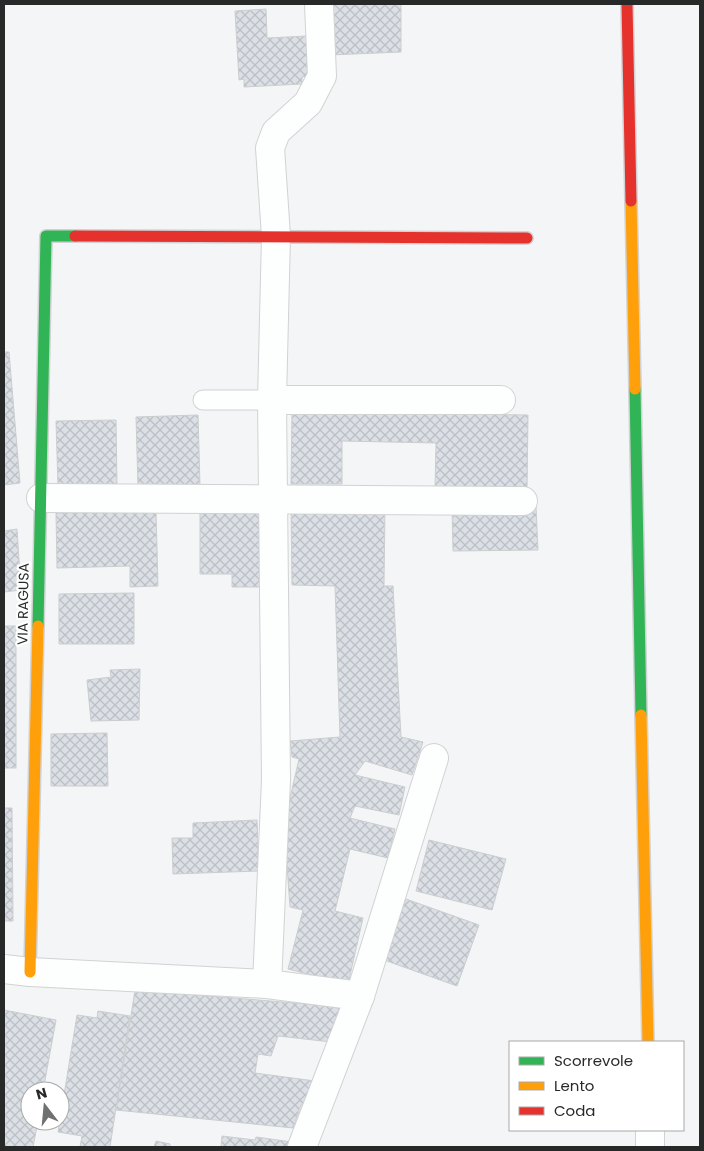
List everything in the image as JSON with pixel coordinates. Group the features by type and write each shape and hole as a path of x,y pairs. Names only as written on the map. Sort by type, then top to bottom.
{"street":[{"path":"267,984 276,780 272,400 276,236 270,148 276,132 308,103 322,76 319,4"},
{"path":"627,4 648,1041"},
{"name":"VIA RAGUSA","path":"17,970 41,498 46,236 276,236"},
{"path":"276,236 527,238"},
{"path":"272,400 501,400"},
{"path":"41,498 523,501"},
{"path":"302,1147 360,996 434,758"},
{"path":"17,970 267,984 360,996"},
{"path":"650,1131 650,1147"}],"lane":[{"path":"203,400 272,400"}],"building":[{"path":"332,4 401,4 401,52 330,55"},
{"path":"266,9 267,38 307,36 308,76 302,77 302,84 244,87 244,79 239,80 235,11"},
{"path":"4,352 9,352 20,483 4,485"},
{"path":"292,412 528,415 527,490 435,488 436,443 342,441 342,484 291,484"},
{"path":"198,415 200,486 138,487 136,417"},
{"path":"116,420 117,486 58,487 56,421"},
{"path":"385,504 384,586 393,586 401,737 423,742 412,775 365,761 355,775 405,787 399,815 355,806 350,818 395,829 388,858 350,849 335,911 363,918 348,984 288,969 303,910 290,907 284,824 299,759 292,757 290,741 340,737 335,586 292,585 291,508"},
{"path":"536,506 538,550 453,551 452,508"},
{"path":"156,511 158,586 130,587 130,566 57,568 56,513"},
{"path":"200,513 263,513 263,587 232,587 232,574 200,574"},
{"path":"17,529 21,590 4,592 4,531"},
{"path":"134,593 134,644 59,644 59,594"},
{"path":"4,626 16,626 16,768 4,768"},
{"path":"140,669 139,720 91,721 87,680 111,677 110,670"},
{"path":"107,733 108,786 51,786 51,734"},
{"path":"4,808 12,808 13,921 4,921"},
{"path":"257,820 259,871 173,874 172,838 193,838 193,823"},
{"path":"429,840 506,859 492,910 416,891"},
{"path":"406,899 479,925 457,986 384,960"},
{"path":"135,990 345,1007 331,1042 278,1036 271,1056 258,1054 255,1073 315,1081 305,1105 301,1105 293,1128 116,1110"},
{"path":"4,1010 56,1020 45,1081 20,1081 20,1131 36,1131 33,1147 4,1147"},
{"path":"98,1011 130,1016 110,1147 80,1147 82,1136 58,1132 70,1131 70,1081 66,1081 77,1015 97,1018"},
{"path":"222,1136 255,1140 256,1137 292,1142 290,1147 221,1147"},
{"path":"156,1141 170,1144 170,1147 154,1147"}],"traffic: fast":[{"path":"38,626 46,236 75,236"},
{"path":"635,389 641,715"}],"traffic: slow":[{"path":"631,201 635,389"},
{"path":"30,972 38,626"},
{"path":"641,715 648,1041"}],"traffic: jam":[{"path":"627,4 631,201"},
{"path":"75,236 527,238"}]}
